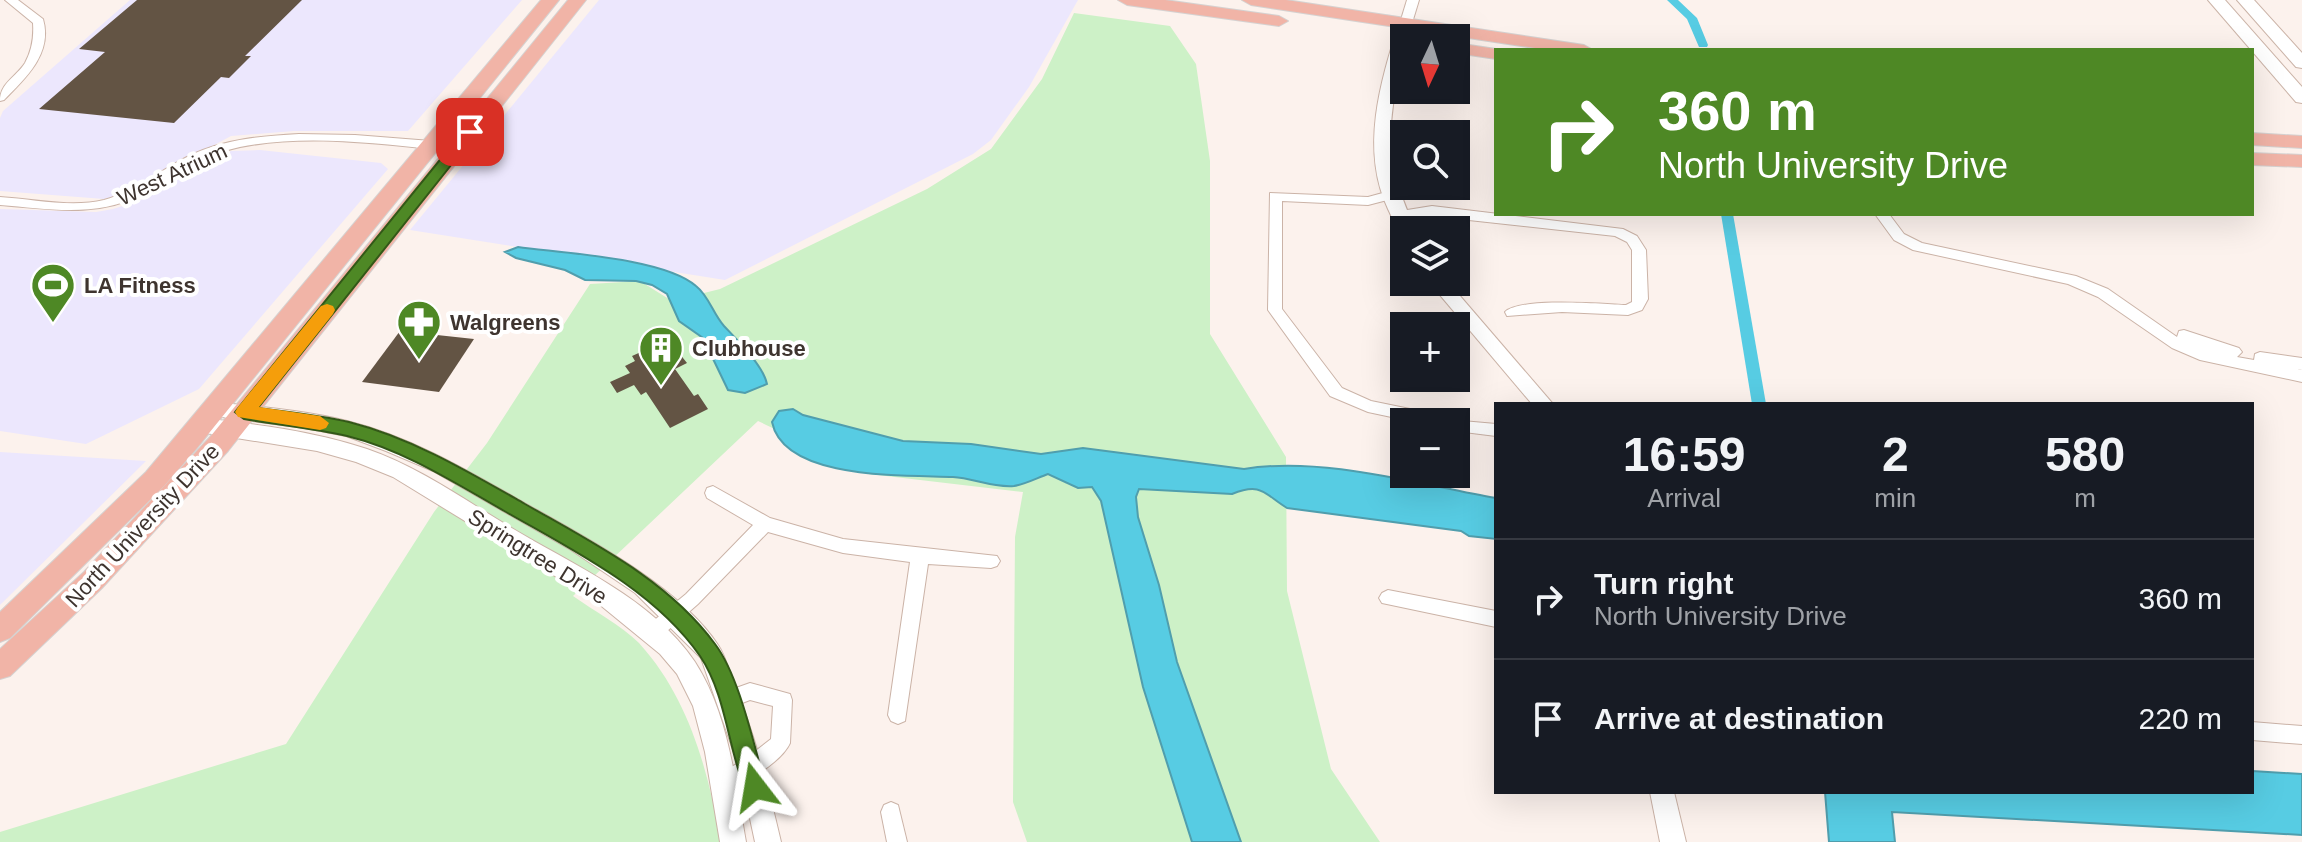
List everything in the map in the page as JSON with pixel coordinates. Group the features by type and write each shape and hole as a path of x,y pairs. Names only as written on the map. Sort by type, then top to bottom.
{"main road":[{"path":"435,151 452,136 456,115 550,0"},
{"name":"North University Drive","path":"0,630 155,479 435,151 577,0"},
{"path":"1127,0 1390,32"},
{"path":"1251,0 1390,31"},
{"path":"2216,0 2302,98"},
{"path":"2245,0 2302,63"},
{"path":"1470,40 1562,48"},
{"path":"1470,50 1494,54"},
{"path":"2254,139 2302,142"},
{"name":"North University Drive","path":"0,667 93,580 238,421 419,195 435,163 435,151"},
{"path":"2254,159 2302,161"}],"street":[{"path":"0,97 25,71 41,44 39,22 11,0"},
{"path":"1407,24 1413,0"},
{"path":"1390,92 1384,117 1382,149 1390,195 1368,201 1275,196 1275,310 1336,392 1368,406 1390,411"},
{"name":"West Atrium","path":"0,201 109,203 221,148 253,141 296,141 312,145 407,152 435,151"},
{"path":"1420,216 1432,211 1618,232 1632,239 1639,250 1641,299 1637,306 1628,310 1562,307 1512,312"},
{"path":"1883,216 1899,237 2071,280 2103,293 2177,344 2205,356 2302,376"},
{"path":"1895,216 1902,229 1916,242 1940,243 2052,266 2095,280 2179,334 2233,352 2302,364"},
{"path":"1450,296 1541,402"},
{"name":"Springtree Drive","path":"207,418 348,429 440,465 579,544 643,586 710,652 751,767 768,842"},
{"name":"Springtree Drive","path":"238,421 383,464 424,484 577,577 652,633 685,667 706,710 733,842"},
{"path":"1470,427 1494,430"},
{"path":"713,493 765,524 843,546 991,561"},
{"path":"652,633 765,524"},
{"path":"898,715 920,556"},
{"path":"1388,598 1494,619"},
{"path":"722,783 751,767 780,743 783,700 750,691 729,699"},
{"path":"2254,731 2302,735"},
{"path":"1662,794 1673,842"},
{"path":"891,812 897,842"}],"shaded area":[{"path":"130,0 522,0 408,131 294,131 231,136 121,195 104,199 0,191 0,118 3,111"},
{"path":"599,0 1078,0 1029,87 991,140 973,154 725,280 410,230"},
{"path":"260,150 381,163 388,169 199,389 86,444 0,431 0,209 96,212 113,209 138,201 231,151"},
{"path":"0,452 146,461 0,605"}],"green space":[{"path":"1074,13 1170,26 1196,64 1210,161 1210,334 1286,457 1287,591 1331,769 1380,842 1027,842 1013,802 1015,537 1023,492 869,474 758,421 573,596 632,636 671,687 703,762 721,842 0,842 0,832 286,744 434,512 487,443 590,284 640,281 672,301 720,289 927,189 991,149 1042,79"}],"water":[{"path":"518,247 612,258 661,269 681,277 704,295 720,321 755,361 767,384 745,393 728,390 703,338 679,321 667,294 652,285 636,281 585,280 565,270 516,258 505,252"},
{"path":"793,409 803,415 903,441 971,444 1041,454 1083,448 1244,469 1306,466 1370,473 1390,477 1390,488 1447,488 1494,498 1494,539 1469,536 1461,531 1287,508 1257,489 1232,494 1139,489 1136,497 1138,517 1159,585 1177,662 1241,842 1192,842 1143,687 1101,501 1092,487 1078,488 1048,474 1023,484 1006,486 961,478 850,471 799,455 781,441 772,422 779,411"},
{"path":"2254,771 2302,774 2302,835 1892,812 1895,842 1829,842 1825,794 2254,794"}],"building":[{"path":"137,0 302,0 245,56 251,56 229,78 221,77 174,123 39,109 105,52 79,49"},
{"name":"Walgreens","path":"400,331 474,339 439,392 362,382"},
{"name":"Clubhouse","path":"652,347 655,353 665,349 671,357 679,353 687,363 675,369 694,396 698,394 708,409 670,428 646,392 641,395 634,385 617,393 610,382 630,373 625,366 635,361 632,356"}],"waterway":[{"path":"1672,0 1692,18 1703,45"},
{"path":"1727,216 1759,402"}],"slow traffic":[{"path":"320,423 244,412 327,310"}],"place":[{"name":"LA Fitness","path":"53,324"},
{"name":"Walgreens","path":"419,361"},
{"name":"Clubhouse","path":"661,387"}],"route":[{"path":"470,132 244,412 348,429 440,465 579,544 643,586 710,652 729,699 755,787"}]}
